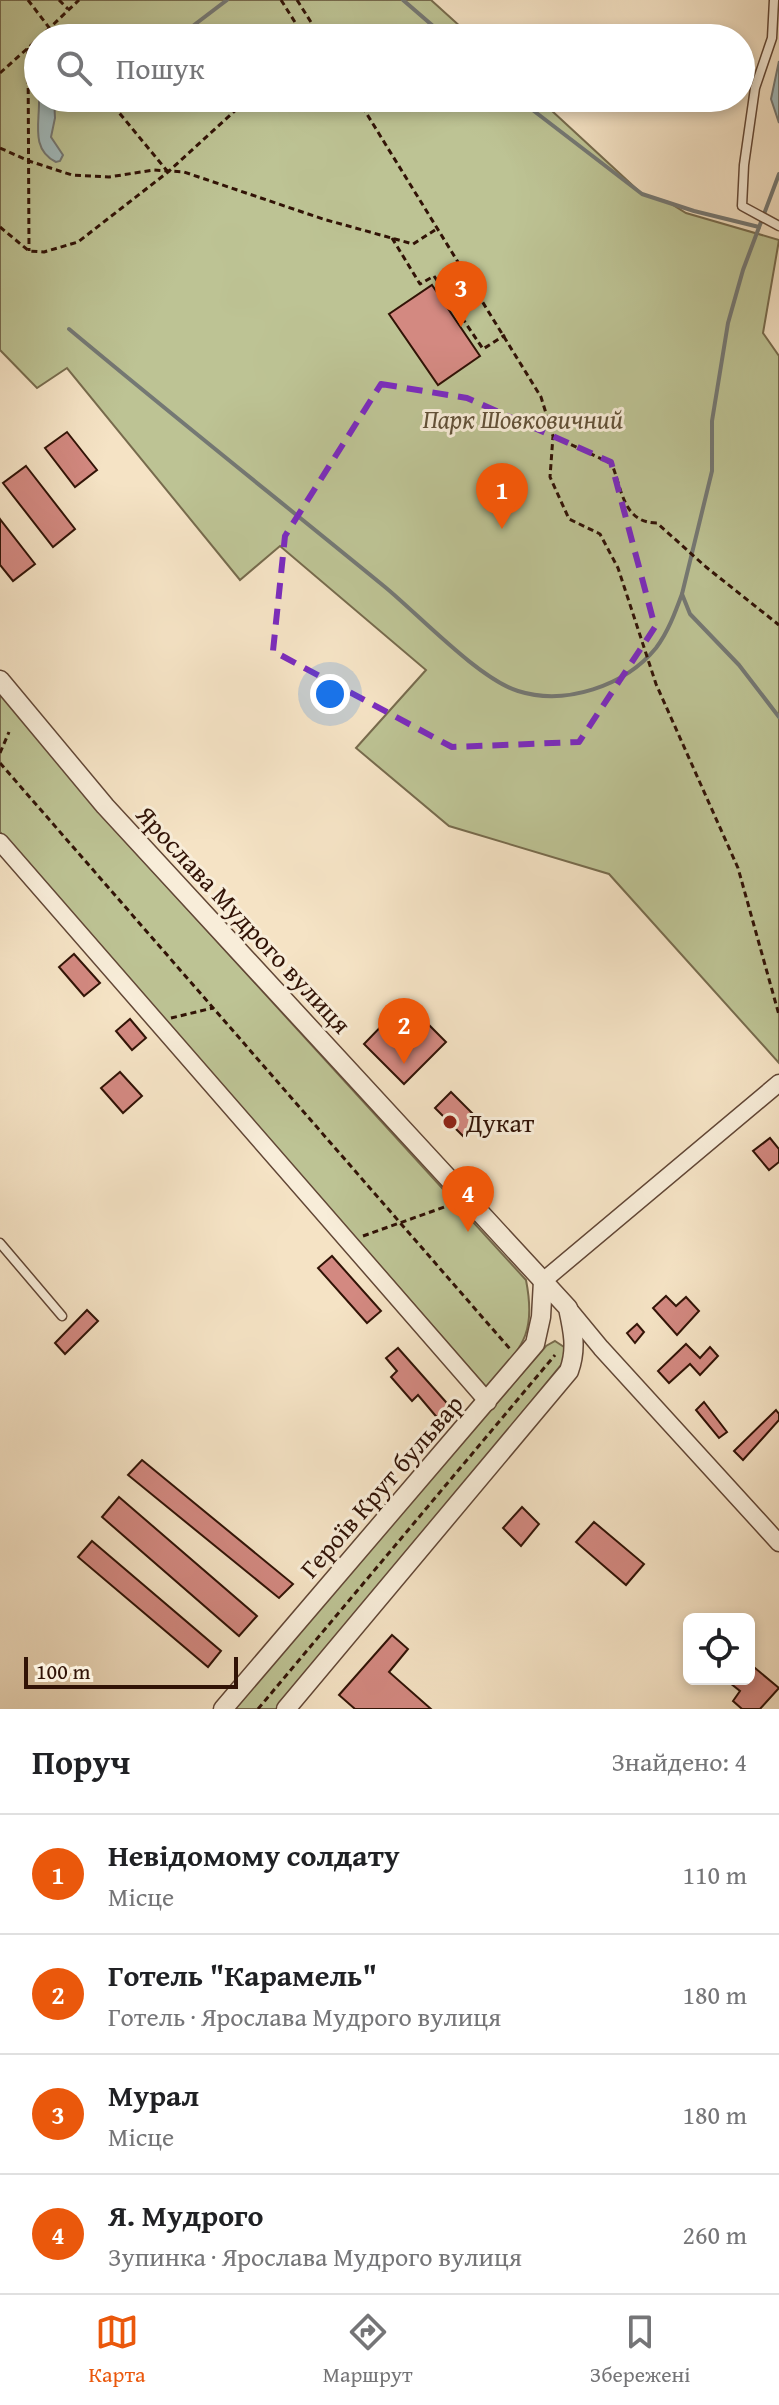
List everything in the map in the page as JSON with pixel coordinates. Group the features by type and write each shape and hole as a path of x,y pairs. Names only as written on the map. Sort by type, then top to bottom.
{"street":[{"name":"Ярослава Мудрого вулиця","path":"0,680 115,817 568,1308 779,1543"},
{"path":"0,842 488,1402"},
{"path":"543,1281 779,1083"},
{"name":"Героїв Крут бульвар","path":"223,1709 535,1344 541,1317 543,1281"},
{"path":"286,1709 569,1371 575,1342 568,1308"}],"lane":[{"path":"755,88 772,38 774,0"},
{"path":"752,112 742,206 779,226"},
{"path":"0,1243 62,1316"}],"path":[{"path":"28,0 46,24"},
{"path":"59,0 69,10"},
{"path":"55,24 79,0"},
{"path":"281,0 296,24"},
{"path":"297,0 312,24"},
{"path":"0,73 24,52"},
{"path":"29,112 29,251"},
{"path":"119,112 168,172"},
{"path":"227,112 230,115"},
{"path":"0,227 29,251 44,252 78,242 168,172 233,112"},
{"path":"365,112 541,397 553,436 550,477 569,519 600,534 618,568 656,684 738,868 779,1015"},
{"path":"0,148 72,175 109,177 154,170 184,172 323,219 413,244 436,230"},
{"path":"392,238 420,284 434,276 483,349 505,335"},
{"path":"553,436 612,464 632,516 644,523 657,523 779,625"},
{"path":"0,754 9,732"},
{"path":"0,763 521,1361"},
{"path":"156,1021 213,1008"},
{"path":"348,1242 467,1199"},
{"path":"258,1709 558,1352"}],"highlighted area":[{"path":"381,384 467,398 611,462 655,627 579,742 452,747 273,651 285,536"}],"green space":[{"name":"Парк Шовковичний","path":"0,0 431,0 458,24 24,24 24,112 553,112 642,194 668,202 686,213 779,240 763,333 779,356 779,1063 609,874 449,826 356,748 426,670 280,546 240,580 67,368 37,388 0,350"},
{"path":"0,691 120,835 526,1280 529,1315 523,1340 487,1388 0,832"},
{"path":"555,1341 567,1349 566,1359 280,1709 232,1709 546,1346"}],"water":[{"path":"779,61 779,123 771,99"},
{"path":"38,112 55,112 51,137 63,155 60,161 48,157 43,150"}],"building":[{"path":"432,285 480,356 438,385 389,314"},
{"path":"67,432 97,470 75,487 45,448"},
{"path":"26,466 75,529 53,547 3,483"},
{"path":"0,519 35,564 13,581 0,565"},
{"path":"74,954 100,983 84,996 59,967"},
{"path":"393,1014 416,1037 429,1025 446,1042 404,1084 364,1044"},
{"path":"130,1019 146,1038 132,1050 116,1031"},
{"path":"120,1072 142,1096 123,1113 101,1088"},
{"path":"451,1092 479,1120 463,1136 435,1108"},
{"path":"770,1138 779,1149 779,1162 769,1170 753,1151"},
{"path":"332,1256 381,1311 367,1323 318,1268"},
{"path":"666,1296 676,1306 686,1297 699,1311 677,1335 653,1308"},
{"path":"87,1310 98,1321 65,1354 55,1343"},
{"path":"637,1324 644,1332 635,1343 627,1333"},
{"path":"686,1344 700,1358 710,1347 718,1356 700,1375 690,1364 669,1383 658,1371"},
{"path":"398,1348 453,1410 440,1421 418,1395 412,1401 391,1377 397,1371 386,1358"},
{"path":"704,1402 727,1432 719,1438 696,1410"},
{"path":"776,1410 779,1420 743,1460 734,1451"},
{"path":"142,1460 293,1584 279,1598 128,1475"},
{"path":"119,1497 257,1616 239,1636 102,1517"},
{"path":"522,1507 539,1524 521,1546 503,1528"},
{"path":"594,1522 644,1564 626,1585 576,1542"},
{"path":"92,1541 221,1651 208,1667 78,1557"},
{"path":"392,1635 408,1649 389,1672 431,1709 355,1709 339,1695"},
{"path":"755,1668 779,1688 760,1709 742,1709 733,1701 740,1691 732,1685 755,1685"}],"waterway":[{"path":"195,24 227,0"},
{"path":"403,0 431,24"},
{"path":"535,112 642,194 759,227"},
{"path":"779,174 743,270 728,323 712,421 712,471 682,594 690,614 739,665 779,717"},
{"path":"69,329 385,587 468,660 502,684 518,691 536,695 574,694 628,673 656,648 682,594"}],"place":[{"name":"Мурал","path":"461,327"},
{"name":"Невідомому солдату","path":"502,529"},
{"name":"Готель \"Карамель\"","path":"404,1064"},
{"name":"Дукат","path":"450,1122"},
{"name":"Я. Мудрого","path":"468,1232"}]}
